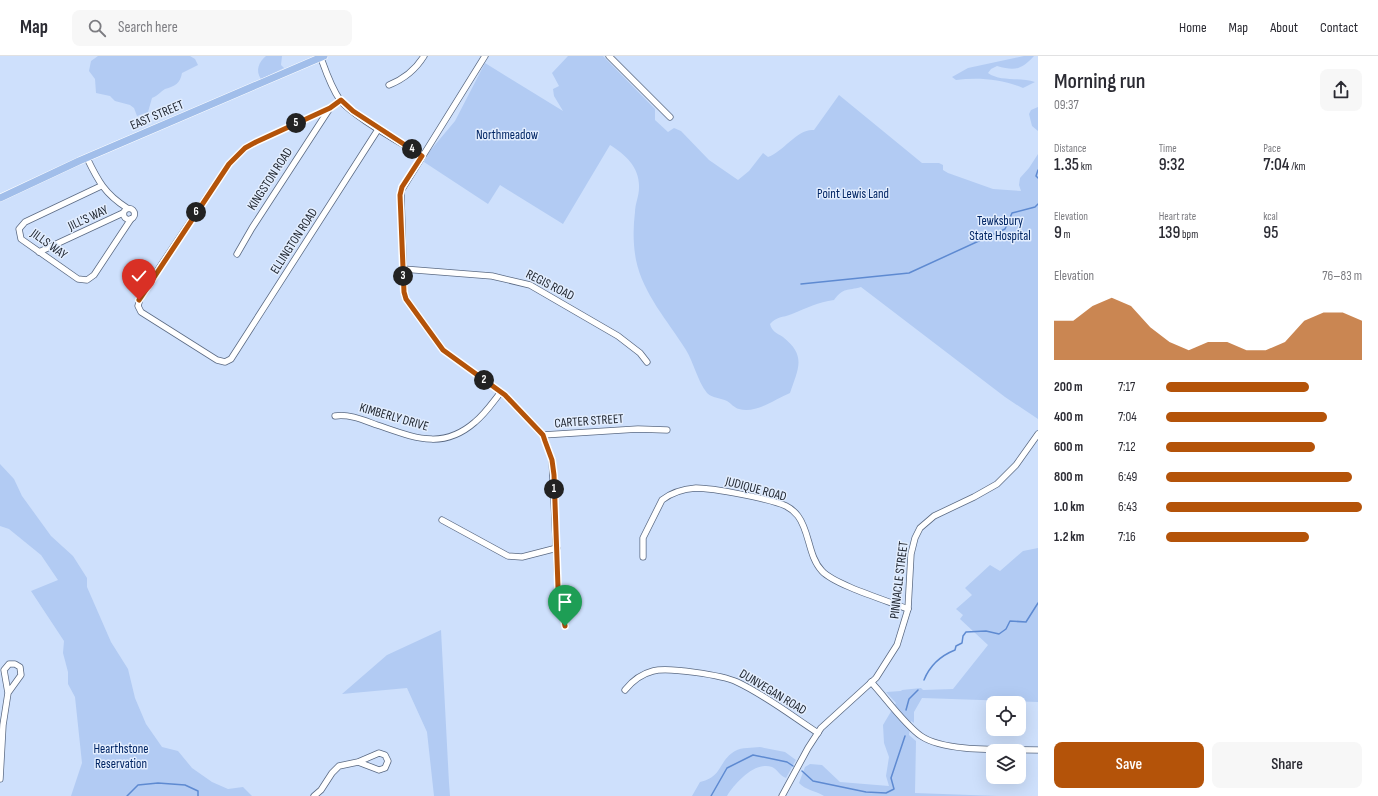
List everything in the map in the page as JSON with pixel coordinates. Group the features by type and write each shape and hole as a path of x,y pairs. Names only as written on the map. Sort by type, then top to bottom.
{"main road":[{"name":"EAST STREET","path":"0,198 87,158 322,57"}],"street":[{"path":"389,85 398,81 414,70 424,56"},
{"name":"CARTER STREET","path":"485,56 402,187 400,195 404,292 406,299 443,350 502,392 543,435 638,429 667,430"},
{"path":"609,56 670,117"},
{"path":"322,57 329,79 341,100 353,111 422,156"},
{"name":"KINGSTON ROAD","path":"237,254 252,228 330,108 341,100"},
{"name":"ELLINGTON ROAD","path":"330,108 256,142 229,164 141,295 138,306 139,310 217,360 225,362 234,355 379,128"},
{"path":"87,158 101,186 125,211 125,218 131,219 134,216 132,209 125,211"},
{"name":"JILLS WAY","path":"101,186 22,224 19,229 21,239 78,279 87,280 94,275 131,219"},
{"name":"JILL'S WAY","path":"39,252 125,211"},
{"name":"REGIS ROAD","path":"403,269 492,276 530,285 618,336 640,353 647,362"},
{"name":"KIMBERLY DRIVE","path":"335,416 351,416 416,438 442,439 455,436 476,422 502,392"},
{"name":"PINNACLE STREET","path":"782,796 818,733 833,716 871,682 889,659 906,621 911,554 914,538 922,526 934,516 997,484 1016,465 1038,434"},
{"path":"543,435 552,460 558,587 565,626"},
{"name":"JUDIQUE ROAD","path":"643,557 643,538 662,500 667,496 682,490 696,488 714,489 786,506 796,514 803,523 813,554 822,570 838,581 908,610"},
{"path":"442,520 508,556 522,557 557,548"},
{"path":"0,779 2,731 8,693 4,670 9,664 15,664 20,667 21,675 8,693"},
{"name":"DUNVEGAN ROAD","path":"625,690 636,678 654,670 677,671 724,678 746,687 818,733"},
{"path":"871,682 916,731 936,743 953,747 1038,750"},
{"path":"314,796 321,790 336,768 347,763 358,762 379,753 385,755 388,761 385,768 380,770 358,762"}],"green space":[{"path":"98,56 190,56 195,59 198,65 182,73 180,80 176,84 165,89 152,98 148,112 137,116 134,108 130,105 115,101 110,96 96,93 95,79 89,71 91,61"},
{"path":"266,56 282,56 281,65 284,68 261,79 258,69 261,61"},
{"path":"568,56 603,56 655,109 655,120 668,132 674,128 681,131 709,160 738,180 749,171 763,153 768,157 796,136 808,130 814,130 839,95 922,163 939,163 943,165 943,170 948,173 993,189 1021,191 1019,185 1020,178 1038,154 1038,419 1005,397 861,287 843,291 834,300 777,318 770,324 773,331 791,344 798,357 798,370 790,393 759,408 745,410 734,407 727,401 709,395 701,383 686,350 650,296 639,272 635,254 634,224 639,181 631,163 621,153 610,145 563,224 500,185 488,204 424,162 429,152 455,121 485,63 563,111 554,96 553,89 559,86 552,73"},
{"path":"1024,56 1034,56 1021,67 1009,69 997,66 991,69 988,73 998,78 1035,82 1023,88 998,81 981,79 956,80 952,77 968,68"},
{"path":"1038,107 1038,131 1032,126 1029,114 1031,110"},
{"name":"Hearthstone Reservation","path":"0,464 14,479 22,496 51,536 73,556 87,578 87,587 111,642 128,669 135,698 146,724 162,747 178,751 192,768 212,782 228,789 243,787 252,796 71,796 82,763 75,697 68,684 68,672 63,653 64,641 31,591 58,580 41,555 9,529 0,526"},
{"path":"1038,548 1038,702 1026,702 1026,696 986,696 986,700 922,698 914,712 914,723 911,721 909,735 916,741 915,793 998,796 824,796 804,787 799,783 805,767 810,764 822,765 840,782 889,786 886,776 889,757 884,743 883,725 896,703 886,692 921,688 923,690 953,689 988,645 960,619 963,615 956,609 972,595 965,588 990,565 1000,571 1023,551"},
{"path":"441,630 450,796 434,796 427,732 407,688 342,694 387,655"},
{"path":"760,747 785,752 796,760 786,778 772,767 759,767 746,774 727,796 692,796 700,782 707,780 717,773 726,759 735,751 744,748"}],"waterway":[{"path":"1038,170 1036,176 1038,178"},
{"path":"801,284 909,273 1005,229 1012,213 1035,207 1038,204"},
{"path":"924,680 932,665 945,655 955,650 956,646 962,643 963,636 966,632 986,631 999,634 1006,629 1010,621 1026,622 1038,603"},
{"path":"906,710 909,699 918,690"},
{"path":"802,771 813,781 866,792 886,793 894,789 891,778 905,736"},
{"path":"711,796 727,768 753,755 787,762 793,766"},
{"path":"127,796 138,785 158,783 185,785 198,791 198,796"}],"route":[{"path":"139,300 229,164 245,148 256,142 330,108 341,100 353,111 422,156 402,187 400,195 405,297 408,304 449,356 502,392 543,435 552,460 554,475 558,587 565,626"}],"park label":[{"name":"Northmeadow","path":"507,135"},
{"name":"Point Lewis Land","path":"853,194"},
{"name":"Tewksbury State Hospital","path":"1000,228"}]}
